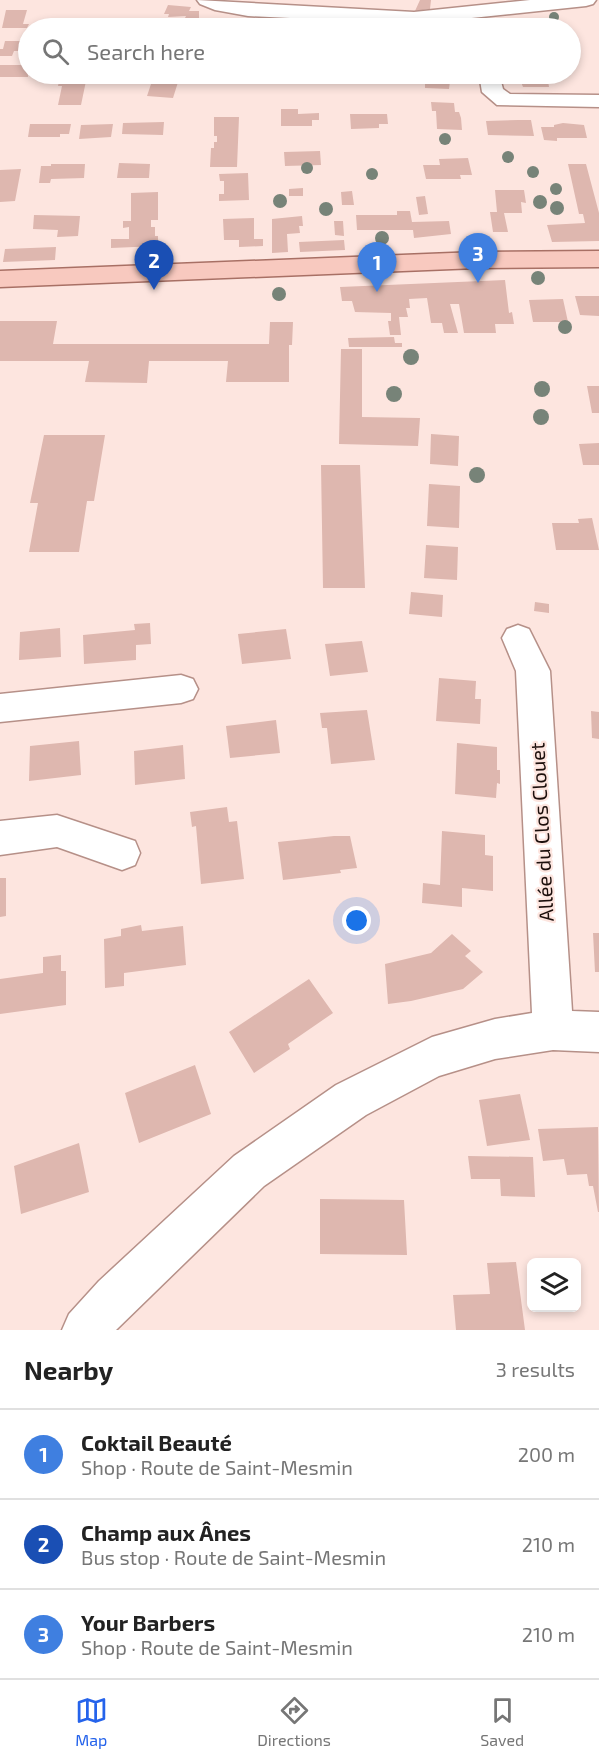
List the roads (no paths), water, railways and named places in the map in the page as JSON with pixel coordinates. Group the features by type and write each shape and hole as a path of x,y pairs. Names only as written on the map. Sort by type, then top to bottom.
{"main road":[{"path":"0,279 477,260 599,259"}],"street":[{"path":"207,0 222,6 248,10 390,18"},
{"path":"491,18 586,0"},
{"path":"492,84 494,92 505,100 599,101"},
{"name":"Allée du Clos Clouet","path":"518,638 533,671 553,1030"},
{"path":"0,708 181,689"},
{"path":"0,838 57,831 122,853"},
{"path":"85,1330 115,1297 249,1171 351,1100 432,1058 495,1039 553,1030 599,1032"}],"place":[{"name":"Your Barbers","path":"478,283"},
{"name":"Champ aux Ânes","path":"154,290"},
{"name":"Coktail Beauté","path":"377,292"}]}
